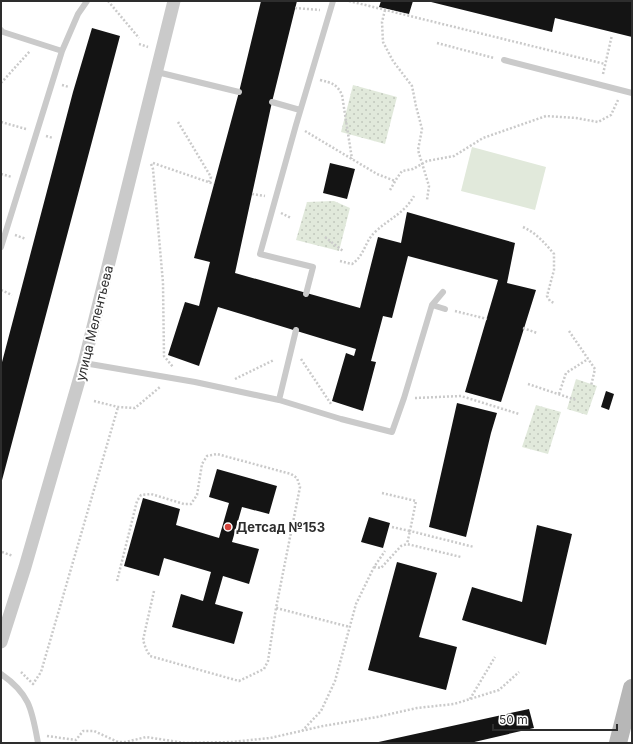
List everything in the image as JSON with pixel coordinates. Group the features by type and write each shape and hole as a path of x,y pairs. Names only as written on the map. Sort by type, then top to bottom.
{"main road":[{"path":"618,743 632,688"}],"street":[{"name":"улица Мелентьева","path":"1,642 25,567 84,364 133,161 174,1"}],"lane":[{"path":"1,247 62,51 78,14 87,1"},
{"path":"306,294 313,267 260,254 300,110 333,1"},
{"path":"1,30 62,51"},
{"path":"504,60 632,92"},
{"path":"157,72 239,92"},
{"path":"272,102 300,110"},
{"path":"84,364 221,387 279,400 341,419 392,432 404,398 432,305 442,292"},
{"path":"432,305 445,309"},
{"path":"279,400 296,330"},
{"path":"1,674 13,682 26,697 32,712 38,743"}],"path":[{"path":"108,1 140,38"},
{"path":"349,1 606,64"},
{"path":"295,8 318,10 330,14"},
{"path":"384,10 382,22 383,42 393,61 412,86 422,129 418,150 429,186 427,200"},
{"path":"600,85 612,35"},
{"path":"1,83 37,43"},
{"path":"436,43 504,60"},
{"path":"139,44 149,47"},
{"path":"310,78 331,83 339,88 342,95 352,159"},
{"path":"390,190 402,172 413,170 427,161 454,156 483,138 546,116 576,118 598,122 612,114 623,90"},
{"path":"1,122 37,132"},
{"path":"178,122 211,177 210,182"},
{"path":"296,125 377,174 395,181"},
{"path":"184,380 164,356 163,283 152,163 214,184"},
{"path":"340,261 352,264 359,259 369,239 374,233 409,206 414,196"},
{"path":"523,227 532,231 554,254 554,270 547,296 550,301 554,303"},
{"path":"324,237 343,251"},
{"path":"1,290 12,295"},
{"path":"445,309 487,319"},
{"path":"523,328 537,333"},
{"path":"569,331 595,369 591,386"},
{"path":"292,347 341,419"},
{"path":"559,394 566,372 588,359"},
{"path":"221,387 247,372 274,360"},
{"path":"94,401 118,407 135,408 171,378"},
{"path":"528,384 576,400"},
{"path":"404,398 461,396 519,414"},
{"path":"21,672 33,684 42,672 118,407"},
{"path":"117,581 137,501 141,495 151,494 184,504 191,504 197,495 202,464 207,456 216,454 291,474 297,478 300,487 276,608 268,660 264,669 239,681 150,656 143,640 154,591"},
{"path":"382,493 416,501 407,544"},
{"path":"392,527 474,547"},
{"path":"374,567 381,568 401,546 407,544 461,557"},
{"path":"302,731 321,712 335,681 356,604 374,567 385,551"},
{"path":"2,552 14,556"},
{"path":"276,608 350,627"},
{"path":"470,699 495,657"},
{"path":"37,735 76,740 83,731 94,730 118,742 126,742 146,737 185,743 232,742 270,738 417,708 454,704 499,690 519,672"}],"shaded area":[{"path":"353,85 397,97 385,144 341,132"},
{"path":"472,147 546,167 535,210 461,191"},
{"path":"334,201 350,208 339,251 296,240 307,202"},
{"path":"576,379 597,386 587,415 567,409"},
{"path":"536,405 561,412 548,454 522,447"}],"building":[{"path":"261,1 297,1 272,102 235,273 360,308 378,237 401,243 407,212 515,243 507,283 536,290 501,402 465,392 498,280 408,256 392,318 383,316 371,361 376,362 363,411 332,401 346,353 354,356 356,349 218,307 199,366 168,355 185,302 199,306 210,262 194,258 239,92"},
{"path":"381,1 413,1 409,14 379,7"},
{"path":"427,1 632,1 632,37 555,18 552,32"},
{"path":"92,28 120,36 1,484 1,366 73,92"},
{"path":"330,163 355,169 347,199 323,193"},
{"path":"606,391 614,394 609,410 601,407"},
{"path":"457,403 497,413 466,537 429,527"},
{"path":"217,469 277,486 269,514 242,507 232,542 259,549 249,584 223,576 215,604 243,612 234,644 172,627 181,594 203,601 211,572 164,558 159,576 124,566 143,498 180,509 176,525 219,538 229,503 209,497"},
{"path":"369,517 390,523 383,548 361,542"},
{"path":"537,525 572,534 546,645 462,620 472,587 522,602"},
{"path":"397,562 437,573 419,637 457,647 446,690 368,670"},
{"path":"529,709 534,728 470,743 374,743"}],"place":[{"name":"Детсад №153","path":"228,527"}]}
